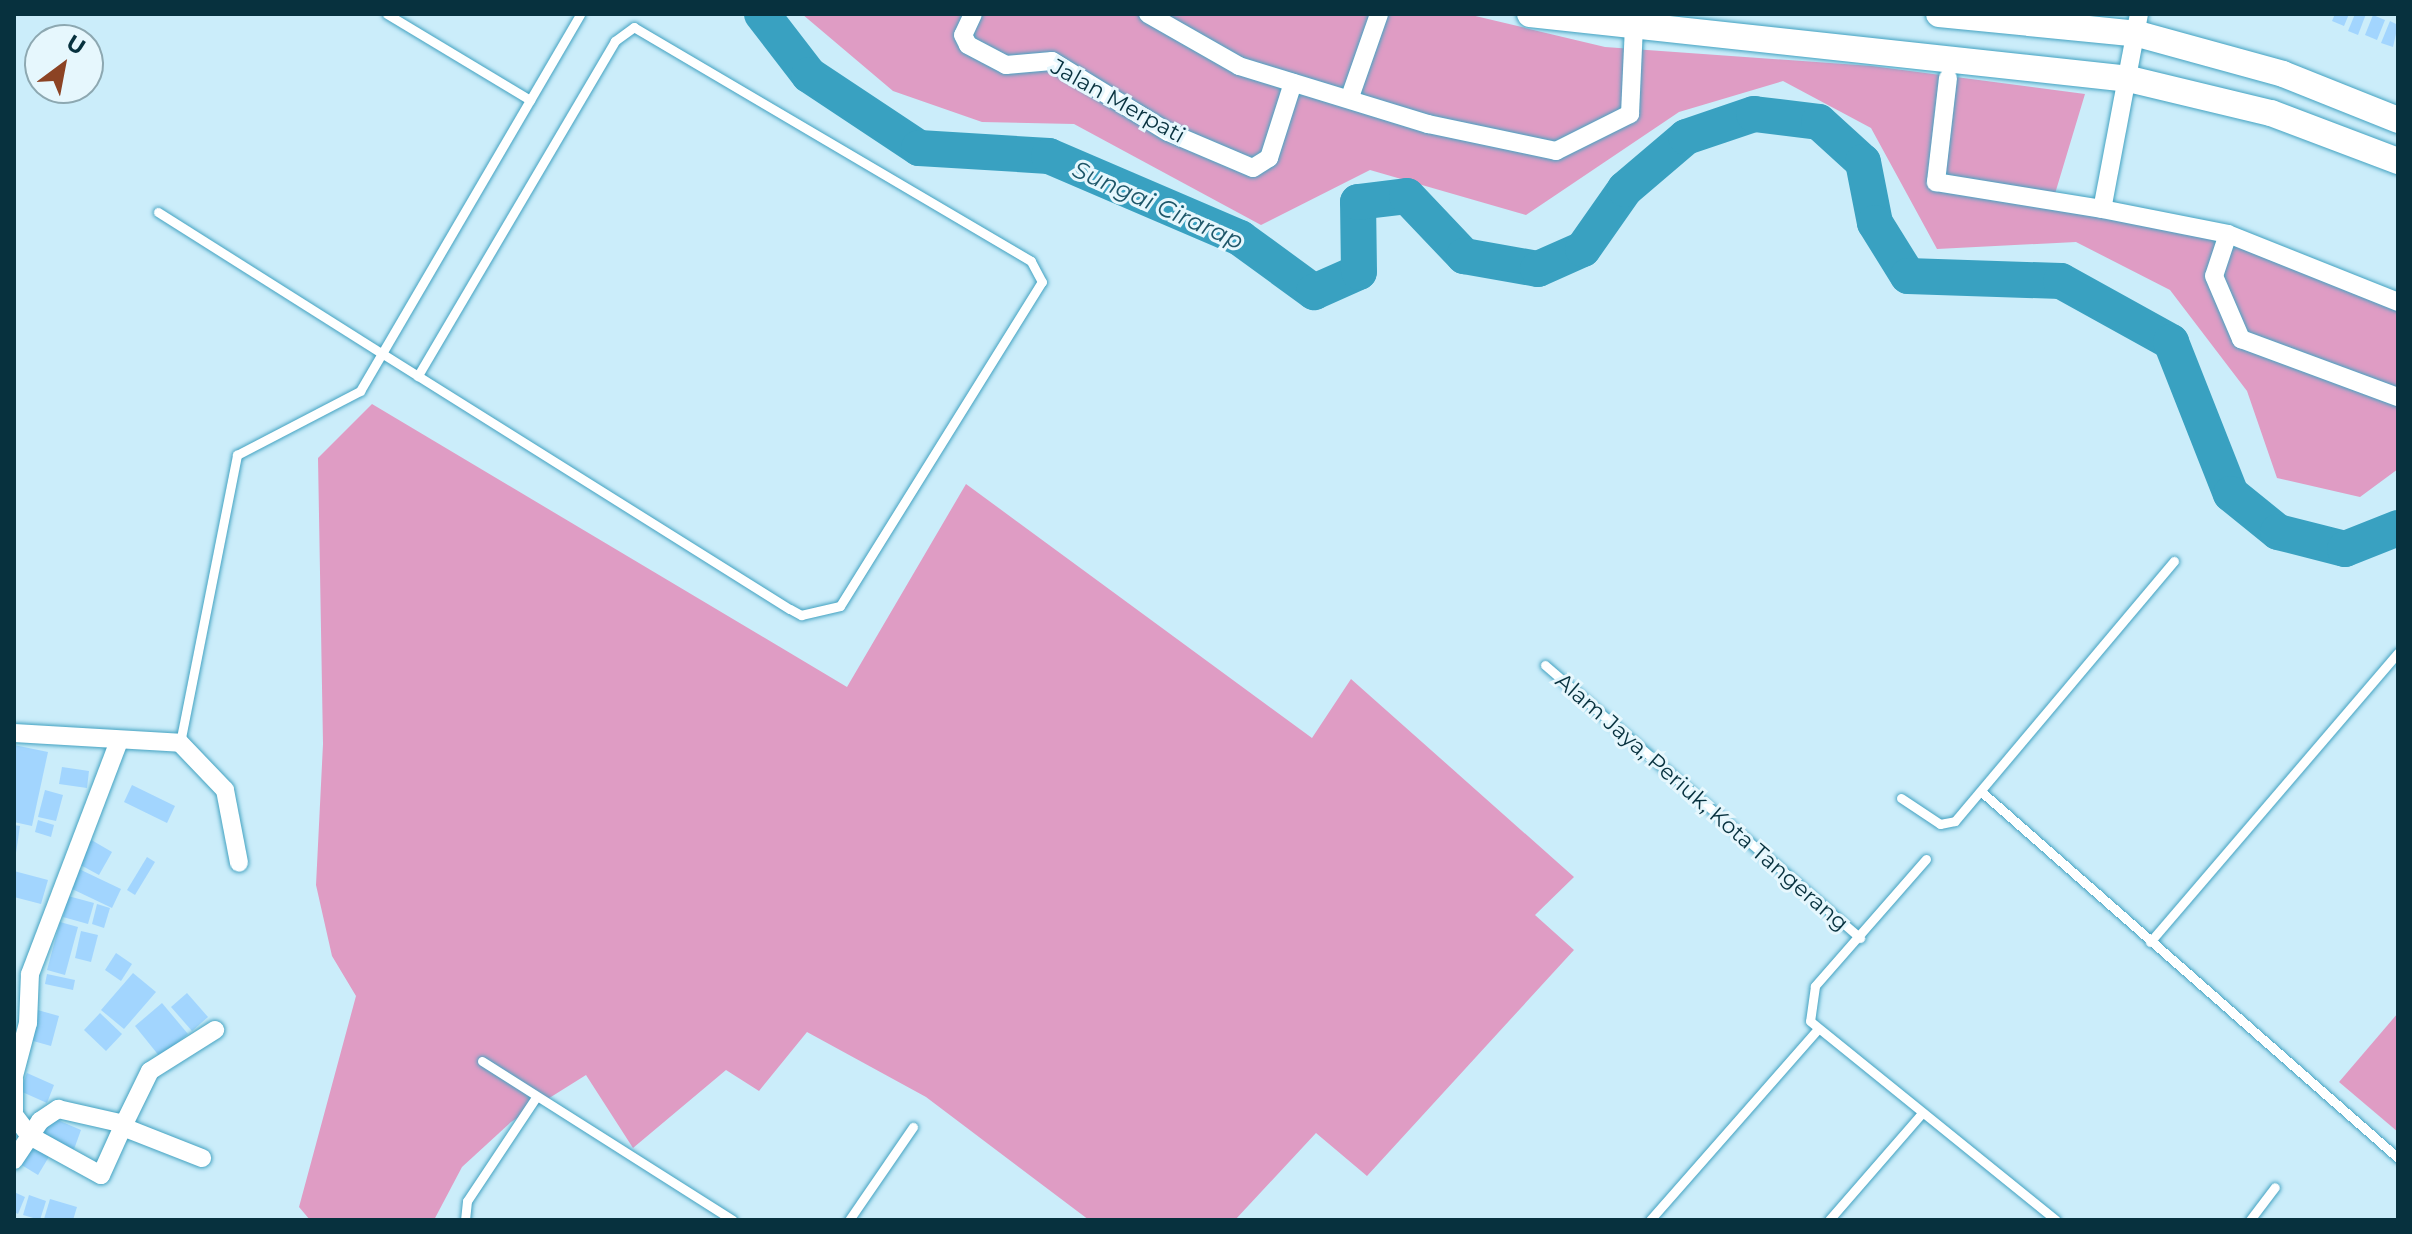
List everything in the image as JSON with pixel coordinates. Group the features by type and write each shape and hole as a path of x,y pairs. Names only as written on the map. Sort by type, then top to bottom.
{"main road":[{"path":"1530,14 1634,27 2130,74 2271,113 2398,161"},
{"path":"1939,14 2137,31 2283,74 2398,120"}],"street":[{"name":"Jalan Merpati","path":"973,14 963,35 968,45 1011,66 1052,61 1168,132 1253,168 1269,158 1293,83"},
{"path":"1148,14 1230,63 1350,97 1428,124 1564,150 1631,112 1634,27"},
{"path":"1350,97 1379,14"},
{"path":"2102,209 2137,31"},
{"path":"1948,78 1936,182 2102,209 2228,234 2398,302"},
{"path":"2228,234 2214,276 2241,339 2398,397"},
{"path":"14,733 180,743 225,790 239,863"},
{"path":"119,741 30,974 28,1023 14,1078 14,1113 30,1136 101,1175 150,1071 215,1030"},
{"path":"14,1160 30,1136 58,1109 124,1125 202,1158"}],"lane":[{"path":"387,14 530,100"},
{"path":"180,743 237,455 360,391 580,14"},
{"path":"158,212 418,376 790,609 817,616 840,606 1042,282 1031,261 634,27 615,41 418,376"},
{"path":"1901,798 1944,825 1984,794 2174,561"},
{"path":"2150,942 2398,653"},
{"name":"Alam Jaya, Periuk, Kota Tangerang","path":"1545,665 1860,938"},
{"path":"1984,794 2398,1158"},
{"name":"Alam Jaya, Periuk, Kota Tangerang","path":"1818,1029 1809,998 1926,859"},
{"path":"1650,1220 1818,1029 2056,1220"},
{"path":"482,1061 733,1220"},
{"path":"465,1220 467,1201 536,1097"},
{"path":"1829,1220 1922,1113"},
{"path":"849,1220 913,1127"},
{"path":"2250,1220 2275,1187"}],"shaded area":[{"path":"802,14 1467,14 1605,47 1872,66 2085,94 2054,197 2264,251 2398,306 2398,469 2360,497 2277,478 2247,391 2170,290 2076,242 1937,249 1871,128 1783,81 1679,112 1526,215 1370,170 1261,225 1074,124 982,122 893,91"},
{"path":"372,404 847,687 966,484 1312,738 1351,679 1574,877 1535,915 1574,950 1367,1176 1316,1133 1235,1220 1089,1220 926,1097 807,1032 759,1091 726,1070 633,1148 586,1075 511,1122 462,1167 434,1220 310,1220 299,1207 356,996 332,956 316,885 323,744 318,458"},
{"path":"2398,1013 2398,1132 2339,1082"}],"building":[{"path":"2335,14 2349,14 2344,26 2332,21"},
{"path":"2355,14 2366,14 2358,35 2348,31"},
{"path":"2373,15 2385,20 2377,40 2365,35"},
{"path":"2390,21 2398,25 2393,47 2381,43"},
{"path":"14,745 48,752 32,826 14,822"},
{"path":"62,767 89,771 87,788 59,784"},
{"path":"132,785 175,806 167,823 124,802"},
{"path":"45,790 63,795 56,821 38,817"},
{"path":"38,820 54,825 51,837 35,832"},
{"path":"14,825 20,826 16,853 14,853"},
{"path":"88,838 112,852 99,875 75,862"},
{"path":"147,857 155,862 135,895 127,890"},
{"path":"79,869 121,889 112,908 70,888"},
{"path":"14,871 48,880 41,904 14,897"},
{"path":"68,896 94,903 88,924 63,917"},
{"path":"97,904 110,908 104,928 92,924"},
{"path":"60,922 78,927 65,975 47,970"},
{"path":"81,931 98,935 91,962 75,958"},
{"path":"116,953 132,964 121,981 105,970"},
{"path":"133,973 156,992 124,1029 101,1010"},
{"path":"47,974 75,980 73,990 45,984"},
{"path":"187,993 208,1017 192,1031 171,1007"},
{"path":"162,1003 188,1034 160,1057 135,1026"},
{"path":"34,1009 59,1016 51,1046 26,1039"},
{"path":"100,1013 122,1034 106,1051 84,1030"},
{"path":"27,1073 54,1085 47,1103 20,1091"},
{"path":"46,1115 81,1130 73,1152 37,1137"},
{"path":"30,1136 53,1150 38,1175 15,1161"},
{"path":"14,1192 25,1197 18,1214 14,1212"},
{"path":"29,1195 46,1201 40,1220 23,1215"},
{"path":"50,1199 77,1207 73,1220 44,1219"}],"waterway":[{"name":"Sungai Cirarap","path":"762,14 809,75 919,148 1049,156 1240,238 1314,292 1359,272 1358,202 1407,196 1464,256 1538,269 1583,249 1625,189 1686,137 1754,114 1819,122 1863,162 1875,223 1908,276 2061,281 2171,342 2231,494 2278,532 2345,549 2398,528"}]}
